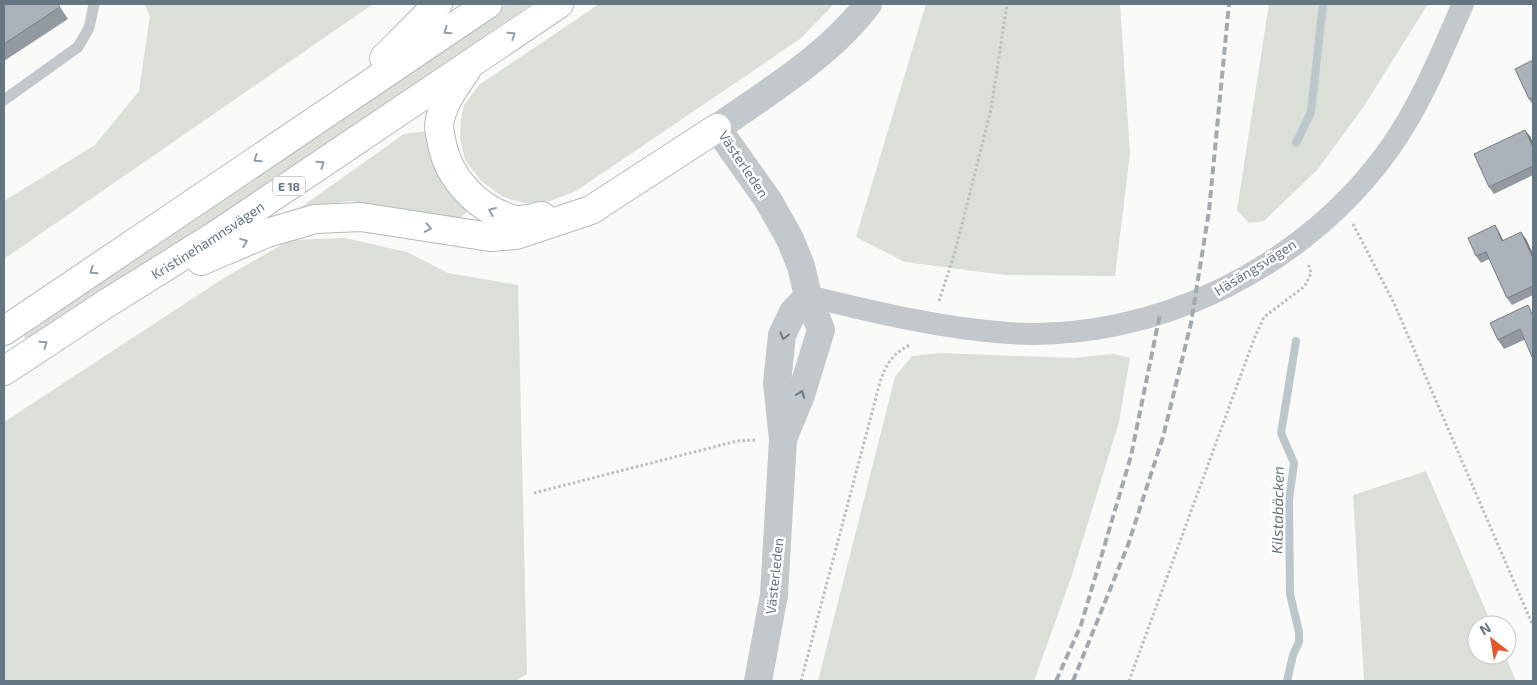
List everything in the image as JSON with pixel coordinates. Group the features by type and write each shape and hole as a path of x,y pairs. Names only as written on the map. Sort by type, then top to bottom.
{"highway":[{"path":"340,102 438,4"},
{"path":"4,331 340,102 488,4"},
{"name":"Kristinehamnsvägen","path":"4,371 104,304 213,237 560,4"},
{"name":"E 18","path":"472,62 451,92 442,111 439,128 445,158 461,185 484,208 514,220 591,210"},
{"name":"E 18","path":"104,304 237,245 267,233 315,219 361,217 490,237 516,235 591,210 717,128"}],"street":[{"name":"Västerleden","path":"783,439 802,395 821,330 808,296 801,266 781,224 768,200 717,128 827,46 857,20 868,4"},
{"name":"Häsängsvägen","path":"808,296 932,323 1009,333 1073,331 1129,323 1170,311 1207,297 1244,278 1285,251 1325,218 1361,184 1392,145 1416,105 1462,4"},
{"name":"Västerleden","path":"758,681 774,595 783,439 777,383 782,335 793,312 808,296"}],"lane":[{"path":"4,100 78,47 89,28 94,4"}],"path":[{"path":"932,323 955,252 991,109 1007,4"},
{"path":"1345,226 1352,221 1394,303 1533,626"},
{"path":"1129,681 1254,339 1264,317 1305,286 1311,273 1306,257"},
{"path":"801,681 880,382 885,367 893,356 911,344"},
{"path":"534,493 737,441 783,439"}],"shaded area":[{"path":"144,4 373,4 4,259 4,201 95,145 139,91 150,16"},
{"path":"507,4 531,4 30,349 24,336"},
{"path":"599,4 834,4 800,39 576,191 550,201 524,203 503,197 481,181 465,160 460,138 464,105 479,85"},
{"path":"926,4 1120,4 1130,153 1115,276 1005,275 905,262 856,237"},
{"path":"1269,4 1428,4 1364,106 1318,169 1264,221 1249,223 1237,210"},
{"path":"426,131 439,175 450,192 469,210 457,221 397,208 350,201 297,210 404,134"},
{"path":"345,238 407,252 448,273 518,285 527,674 515,681 4,681 4,422 224,278 290,240"},
{"path":"940,353 1073,358 1114,354 1130,358 1119,422 1071,578 1034,681 818,681 895,377 912,356"},
{"path":"1426,471 1488,615 1467,615 1467,665 1509,665 1516,681 1364,681 1353,495"}],"building":[{"path":"4,4 58,4 60,7 4,44"},
{"path":"1533,60 1533,97 1529,99 1515,69"},
{"path":"1525,130 1533,147 1533,166 1489,187 1474,154"},
{"path":"1495,225 1502,241 1521,232 1533,258 1533,286 1507,298 1486,252 1476,256 1468,238"},
{"path":"1528,305 1533,316 1533,359 1520,329 1498,340 1490,323"}],"waterway":[{"name":"Kilstabäcken","path":"1296,143 1311,112 1323,4"},
{"name":"Kilstabäcken","path":"1287,681 1293,655 1299,642 1299,632 1290,594 1289,500 1294,463 1281,433 1296,341"}],"railway":[{"path":"1073,681 1128,545 1163,437 1191,323 1209,211 1229,4"},
{"path":"1056,681 1081,625 1131,456 1160,314"}]}
